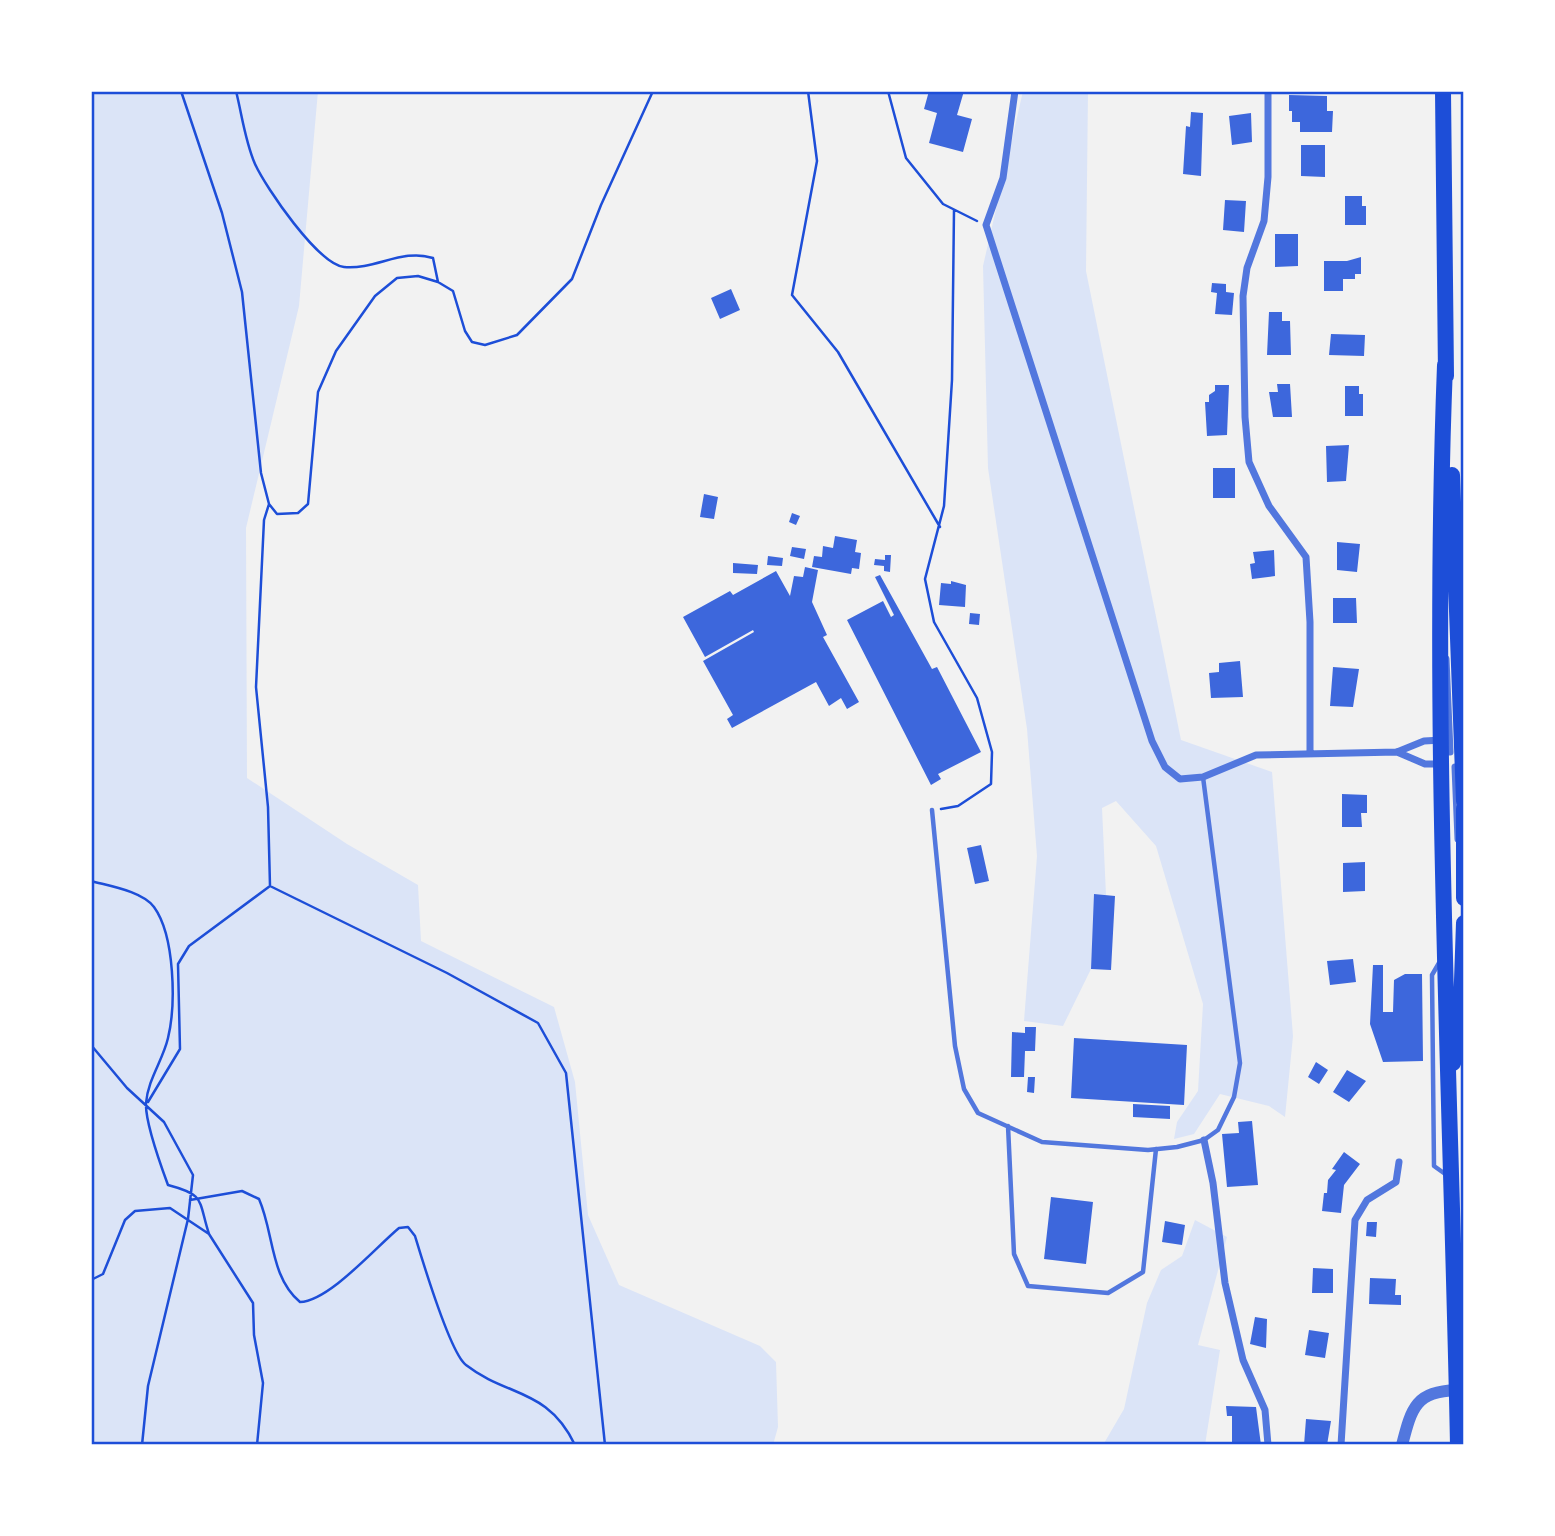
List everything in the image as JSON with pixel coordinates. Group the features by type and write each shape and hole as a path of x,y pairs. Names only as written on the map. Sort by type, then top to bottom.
{"main road":[{"path":"1443,91 1445,365 1454,747 1444,953 1450,1072 1458,1445"},
{"path":"1445,365 1442,454 1443,648 1454,747 1464,772 1464,801"},
{"path":"1464,809 1464,898"},
{"path":"1450,1072 1460,1038 1464,923"}],"street":[{"path":"1015,91 1003,178 986,225 1152,741 1165,767 1180,779 1203,777 1256,755 1397,752 1423,741 1454,747"},
{"path":"1268,91 1268,177 1264,221 1247,268 1243,296 1245,417 1249,462 1269,506 1306,557 1310,622 1310,754"},
{"path":"1397,752 1425,765 1454,747"},
{"path":"1454,747 1456,833 1464,860"},
{"path":"1205,1140 1225,1283 1242,1360 1265,1410 1268,1445"},
{"path":"1341,1445 1355,1220 1367,1199 1396,1182 1399,1163"},
{"path":"1402,1445 1421,1398 1432,1391 1457,1390"}],"lane":[{"path":"932,810 955,1046 964,1089 978,1113 1042,1143 1156,1149 1205,1140 1218,1130 1234,1097 1240,1063 1203,777"},
{"path":"1444,953 1432,975 1434,1166 1452,1179"},
{"path":"1007,1126 1014,1254 1028,1286 1108,1293 1143,1272 1156,1149"}],"path":[{"path":"181,91 222,213 242,292 261,473 269,504 277,513 289,516 298,513 308,504 318,392 336,351 375,296 397,278 418,276 438,282 453,291 465,331 472,342 485,345 517,335 572,279 610,184 653,91"},
{"path":"236,91 255,164 284,211 312,246 341,267 364,267 420,254 433,258 438,282"},
{"path":"808,91 817,161 792,295 838,352 940,527"},
{"path":"888,91 906,158 943,204 986,225"},
{"path":"932,810 958,806 990,784 992,752 977,698 934,622 925,579 940,527 951,380 954,210"},
{"path":"269,504 264,520 256,687 268,807 271,886"},
{"path":"91,881 137,895 154,907 168,944 173,991 168,1039 155,1066 146,1105 154,1150 168,1185 191,1191 199,1197 209,1234 253,1303 254,1335 263,1383 257,1445"},
{"path":"146,1105 180,1049 178,964 189,946 271,886"},
{"path":"271,886 447,973 537,1023 566,1073 605,1445"},
{"path":"91,1045 164,1122 193,1175 188,1220 148,1385 142,1445"},
{"path":"190,1200 242,1191 259,1199 267,1215 279,1275 289,1293 300,1302 314,1302 330,1291 399,1228 408,1227 415,1236 442,1316 464,1364 554,1412 575,1445"},
{"path":"91,1280 103,1274 111,1260 125,1220 135,1210 170,1208 209,1234"}],"shaded area":[{"path":"91,91 318,91 299,306 246,528 247,778 347,844 418,885 421,941 554,1007 575,1082 588,1215 619,1285 760,1346 776,1362 778,1427 773,1445 91,1445"},
{"path":"1023,91 1088,91 1086,271 1181,740 1272,772 1293,1036 1285,1117 1269,1106 1220,1094 1194,1134 1174,1139 1177,1122 1198,1091 1203,1004 1156,846 1116,801 1102,808 1106,895 1095,894 1091,969 1063,1026 1024,1021 1037,856 1027,729 988,468 983,266"},
{"path":"1195,1220 1227,1237 1198,1345 1220,1350 1205,1445 1103,1445 1124,1409 1147,1303 1161,1270 1182,1256"}],"building":[{"path":"929,91 964,91 957,115 972,119 963,152 929,143 937,113 924,109"},
{"path":"1289,95 1327,96 1327,111 1333,111 1332,132 1300,132 1300,122 1292,122"},
{"path":"1191,112 1203,113 1201,176 1183,174 1186,126 1190,127"},
{"path":"1251,113 1252,142 1232,145 1229,116"},
{"path":"1301,145 1325,145 1325,177 1301,176"},
{"path":"1345,196 1362,196 1362,206 1366,206 1366,225 1345,225"},
{"path":"1225,200 1246,201 1244,232 1223,230"},
{"path":"1275,234 1298,234 1298,266 1275,267"},
{"path":"1361,257 1361,274 1355,274 1355,279 1343,279 1343,291 1324,291 1324,261 1347,261"},
{"path":"1212,283 1226,284 1226,292 1234,293 1232,315 1215,314 1217,293 1211,292"},
{"path":"731,289 740,310 720,319 711,298"},
{"path":"1269,312 1282,312 1282,321 1290,321 1291,355 1267,355"},
{"path":"1331,334 1365,335 1364,356 1329,355"},
{"path":"1277,384 1290,384 1292,417 1273,417 1269,392 1278,392"},
{"path":"1215,385 1229,385 1227,435 1207,436 1205,402 1209,402 1209,395 1215,391"},
{"path":"1345,386 1359,386 1359,394 1363,394 1363,416 1345,416"},
{"path":"1349,445 1346,481 1327,482 1326,446"},
{"path":"1213,468 1235,468 1235,498 1213,498"},
{"path":"704,494 718,497 714,519 700,517"},
{"path":"792,513 800,516 796,525 789,522"},
{"path":"835,536 857,540 855,552 861,553 859,569 852,568 851,574 812,567 814,556 822,557 823,546 833,548"},
{"path":"1337,542 1360,544 1357,572 1337,570"},
{"path":"792,547 806,549 804,559 790,556"},
{"path":"1274,550 1275,576 1252,579 1250,564 1255,563 1253,552"},
{"path":"885,555 891,555 890,572 884,571 884,566 874,565 875,559 885,560"},
{"path":"768,556 783,558 782,566 767,565"},
{"path":"733,563 758,565 757,574 733,573"},
{"path":"805,567 818,570 812,602 827,635 823,637 859,702 847,709 841,698 829,706 816,682 732,728 727,719 733,715 703,661 754,632 753,630 705,657 683,617 730,591 733,595 776,571 790,596 794,576 803,577"},
{"path":"880,575 932,669 937,667 981,752 938,774 941,779 931,785 847,620 883,601 891,617 894,615 875,577"},
{"path":"951,581 966,585 965,607 939,605 941,583 951,584"},
{"path":"1333,598 1356,598 1357,623 1333,623"},
{"path":"970,613 980,614 979,625 969,624"},
{"path":"1240,661 1243,697 1211,698 1209,673 1219,672 1219,663"},
{"path":"1333,667 1359,669 1353,707 1330,706"},
{"path":"1342,794 1367,795 1367,813 1361,813 1362,827 1342,827"},
{"path":"981,845 989,881 975,884 967,848"},
{"path":"1365,862 1365,891 1343,892 1343,863"},
{"path":"1094,894 1115,896 1111,970 1091,969"},
{"path":"1353,959 1356,982 1330,985 1327,961"},
{"path":"1373,965 1383,965 1383,1012 1393,1012 1394,980 1405,974 1422,974 1423,1061 1383,1062 1370,1024"},
{"path":"1025,1027 1036,1027 1035,1051 1025,1051 1024,1077 1011,1077 1012,1032 1025,1033"},
{"path":"1074,1038 1187,1045 1184,1105 1071,1098"},
{"path":"1316,1062 1328,1070 1319,1084 1308,1077"},
{"path":"1347,1070 1366,1081 1349,1102 1333,1092"},
{"path":"1028,1077 1035,1077 1034,1093 1027,1092"},
{"path":"1133,1104 1170,1106 1170,1119 1133,1117"},
{"path":"1252,1121 1258,1185 1227,1187 1222,1134 1239,1133 1238,1122"},
{"path":"1344,1152 1360,1164 1344,1185 1341,1213 1322,1211 1328,1180 1336,1170 1332,1169"},
{"path":"1051,1197 1093,1202 1086,1264 1044,1259"},
{"path":"1165,1221 1185,1225 1182,1245 1162,1242"},
{"path":"1367,1222 1377,1222 1376,1237 1366,1236"},
{"path":"1313,1268 1333,1269 1333,1293 1312,1293"},
{"path":"1370,1278 1396,1279 1395,1295 1401,1295 1401,1305 1369,1304"},
{"path":"1255,1317 1267,1319 1266,1348 1250,1344"},
{"path":"1309,1330 1329,1333 1325,1358 1305,1355"},
{"path":"1226,1406 1256,1407 1261,1445 1232,1445 1232,1416 1227,1416"},
{"path":"1306,1419 1331,1421 1327,1445 1304,1445"}]}
